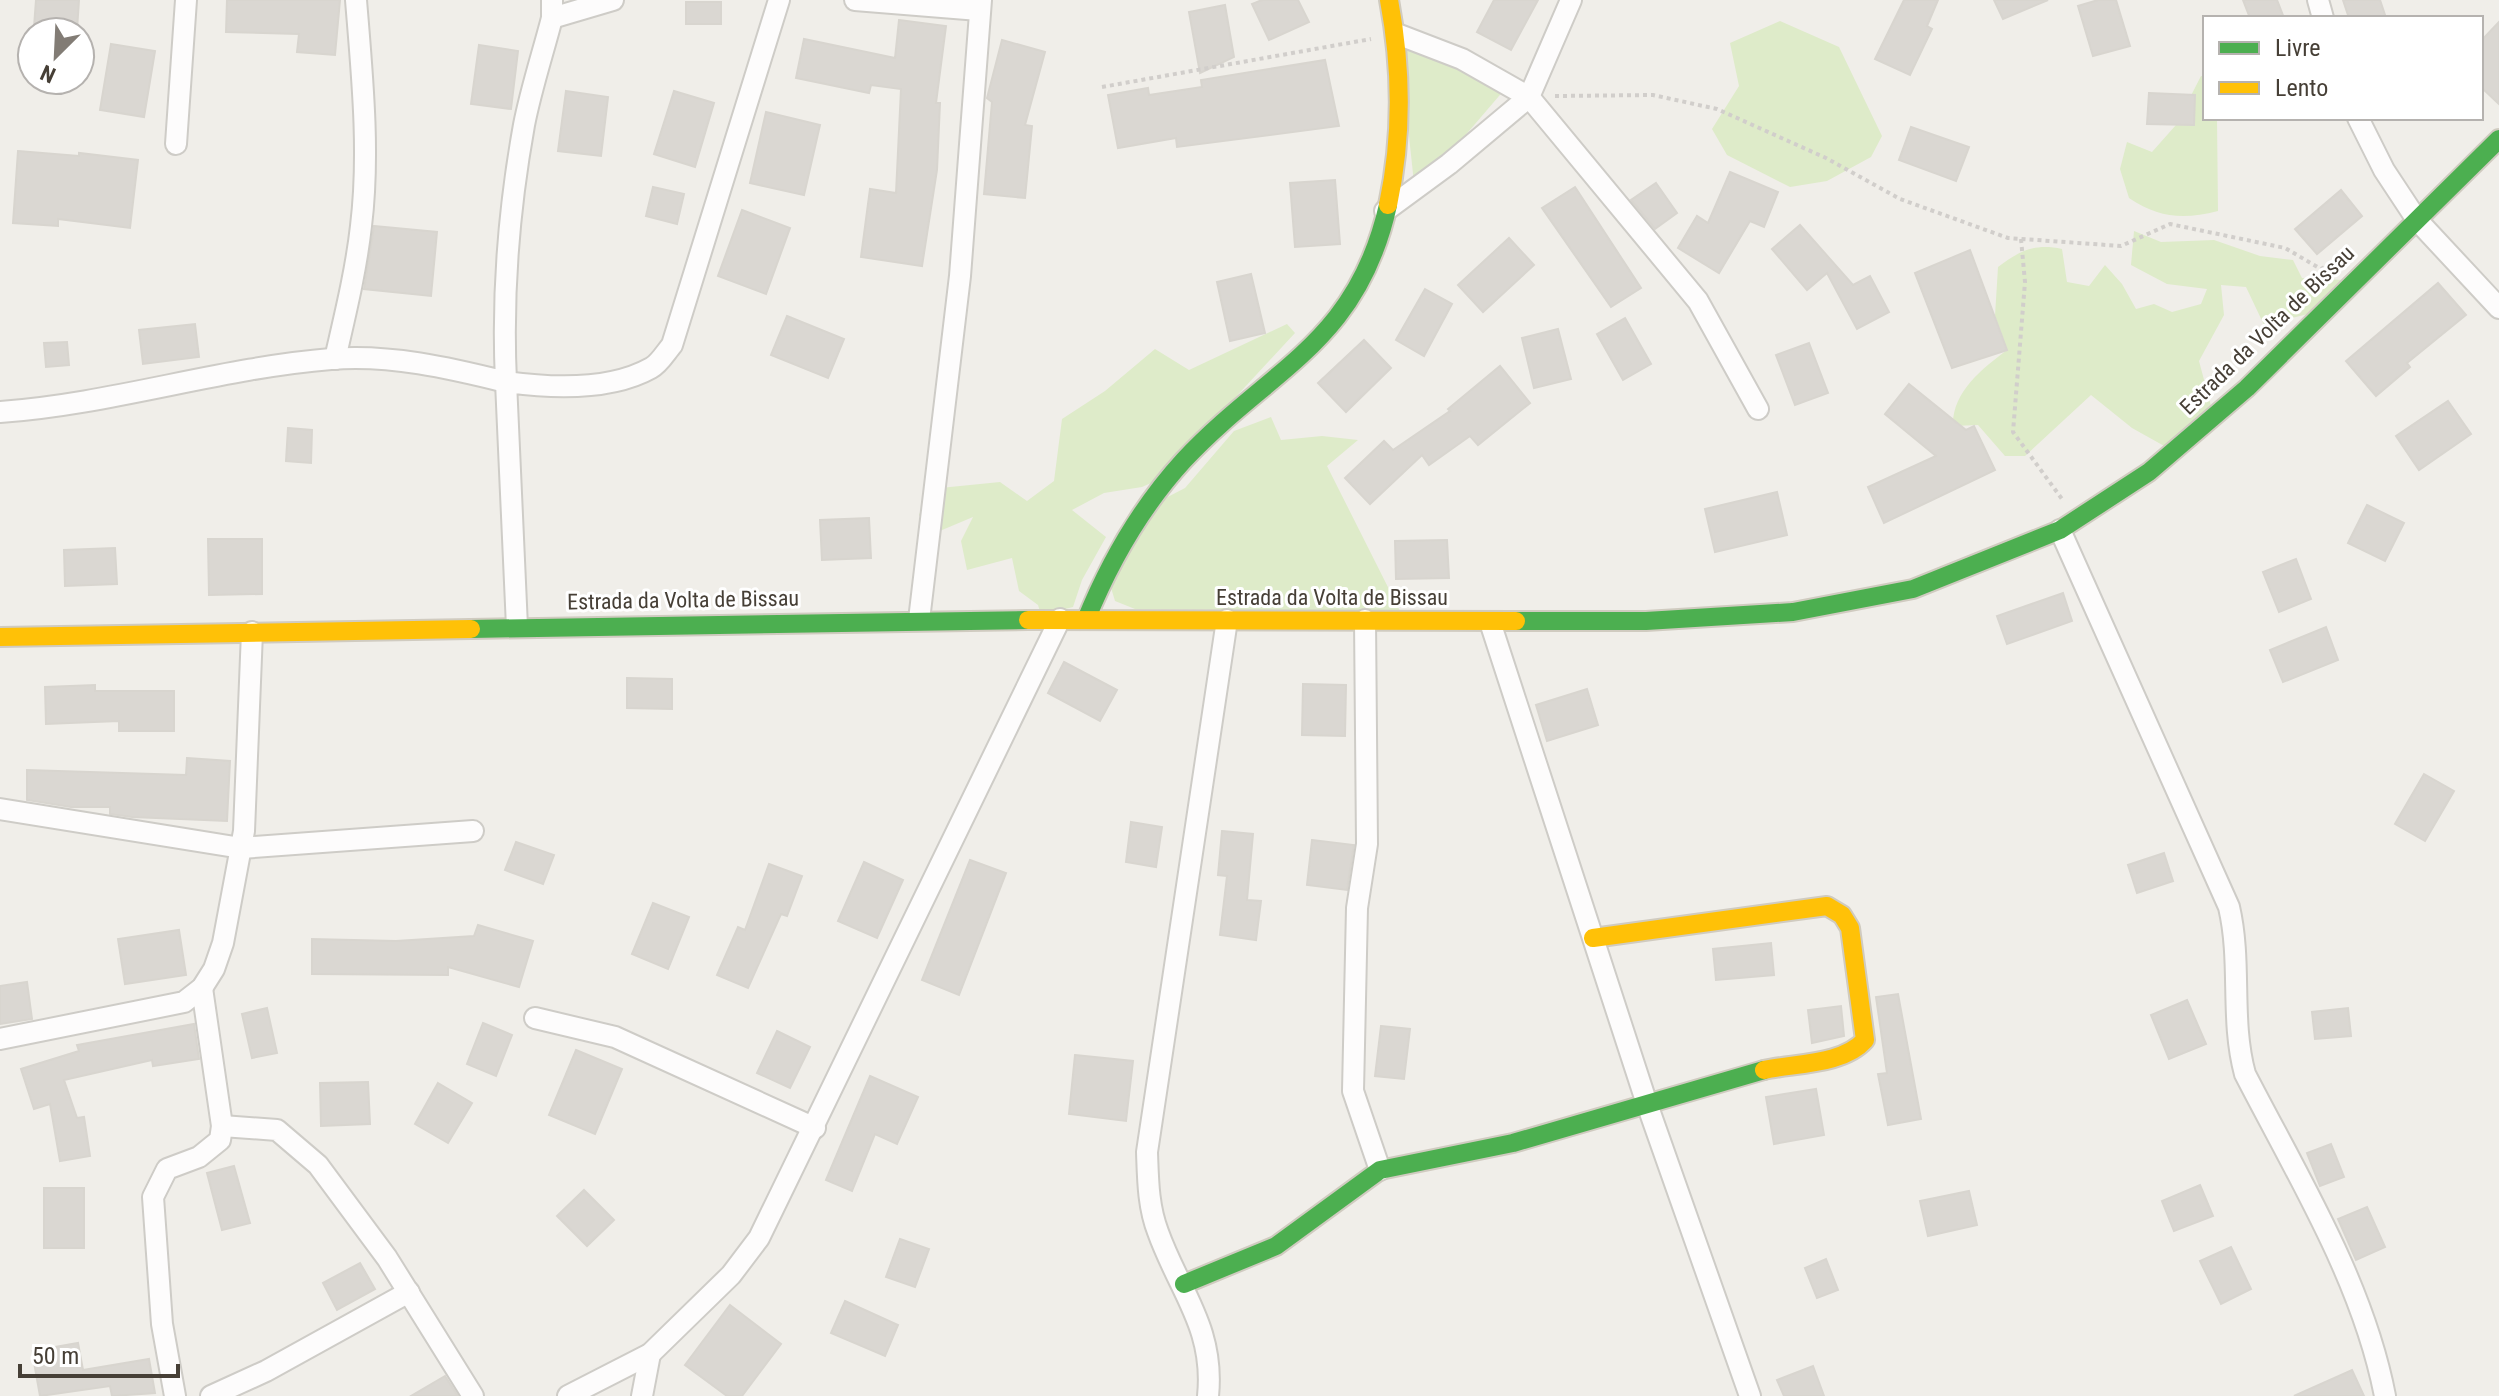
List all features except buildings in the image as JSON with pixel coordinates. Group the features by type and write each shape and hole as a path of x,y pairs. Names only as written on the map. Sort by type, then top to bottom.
{"main road":[{"path":"1086,620 1103,574 1119,543 1166,481 1210,436 1328,331 1357,287 1385,211 1400,132 1402,88 1397,34 1389,0"},
{"name":"Estrada da Volta de Bissau","path":"0,637 919,620 1646,621 1793,612 1913,589 2068,525 2149,472 2247,388 2499,139"},
{"path":"1184,1284 1276,1246 1380,1170 1513,1143 1767,1069 1857,1049 1865,1040 1850,928 1842,915 1827,906 1593,938"}],"street":[{"path":"176,144 186,0"},
{"path":"335,359 352,282 364,190 362,69 356,0"},
{"path":"517,627 506,382 508,276 524,123 552,9 613,0"},
{"path":"0,412 66,405 241,372 335,359 430,364 535,386 605,382 652,368 672,345 684,316 779,0"},
{"path":"855,0 980,5 960,276 919,620"},
{"path":"1385,211 1449,164 1529,97 1571,0"},
{"path":"1397,34 1462,59 1529,97 1698,301 1758,409"},
{"path":"2359,120 2384,170 2417,220 2499,308"},
{"path":"2068,525 2229,907 2234,930 2236,1043 2245,1074 2343,1267 2378,1358 2385,1396"},
{"path":"568,1396 650,1354 712,1297 759,1238 1060,619"},
{"path":"1208,1396 1209,1356 1184,1284 1153,1216 1147,1152 1227,620"},
{"path":"1365,620 1367,844 1357,908 1353,1091 1380,1170"},
{"path":"1490,622 1647,1104 1750,1396"},
{"path":"0,1039 184,1002 202,988 223,943 241,848 247,793 252,632"},
{"path":"0,809 241,848 473,831"},
{"path":"175,1396 162,1324 153,1197 167,1169 199,1157 220,1140 222,1126 202,988"},
{"path":"535,1018 615,1037 815,1128"},
{"path":"222,1126 277,1130 318,1165 409,1292 473,1396"},
{"path":"211,1396 266,1371 409,1292"},
{"path":"642,1396 650,1354"}],"path":[{"path":"1102,87 1397,34"},
{"path":"1529,97 1653,95 1717,109 1826,158 1900,199 2008,238 2121,246 2170,224 2285,248 2321,269 2346,255"},
{"path":"2021,239 2025,282 2013,432 2068,525"}],"green space":[{"path":"1780,21 1839,47 1882,136 1871,157 1827,181 1790,187 1727,155 1712,129 1739,86 1730,43"},
{"path":"1399,43 1511,82 1439,166 1414,183"},
{"path":"2203,76 2203,120 2217,120 2218,211 2194,216 2172,215 2151,210 2129,198 2120,169 2127,142 2152,152 2176,125"},
{"path":"2134,231 2161,242 2214,240 2260,256 2293,260 2302,278 2344,280 2320,311 2264,325 2246,287 2221,285 2224,315 2199,361 2211,406 2166,447 2132,428 2091,395 2025,456 2005,456 1978,425 1953,426 1958,402 1970,382 2007,350 1995,316 1998,267 2020,253 2044,247 2062,249 2067,282 2089,286 2105,265 2122,284 2136,309 2154,304 2172,312 2201,304 2207,289 2167,284 2131,265"},
{"path":"1287,324 1295,333 1160,479 1142,487 1104,493 1072,510 1106,537 1082,580 1073,607 1041,615 1038,605 1019,591 1012,558 967,570 961,541 973,517 935,533 919,515 930,489 1000,482 1027,501 1054,481 1062,419 1105,391 1155,349 1189,370"},
{"path":"1271,417 1281,440 1322,436 1358,440 1327,466 1400,611 1135,609 1115,601 1109,581 1156,503 1185,488 1234,431"}],"traffic: fast":[{"path":"1516,621 1646,621 1793,612 1913,589 2060,530 2149,472 2247,388 2499,139"},
{"path":"1086,620 1128,536 1168,478 1216,428 1307,350 1333,323 1355,291 1374,252 1388,205"},
{"path":"471,629 1028,620"},
{"path":"1184,1284 1276,1246 1380,1170 1513,1143 1764,1070"}],"traffic: slow":[{"path":"1388,205 1396,153 1399,102 1389,0"},
{"path":"1028,620 1516,621"},
{"path":"0,637 471,629"},
{"path":"1593,938 1827,906 1842,915 1850,928 1865,1040 1856,1048 1832,1059 1764,1070"}]}
